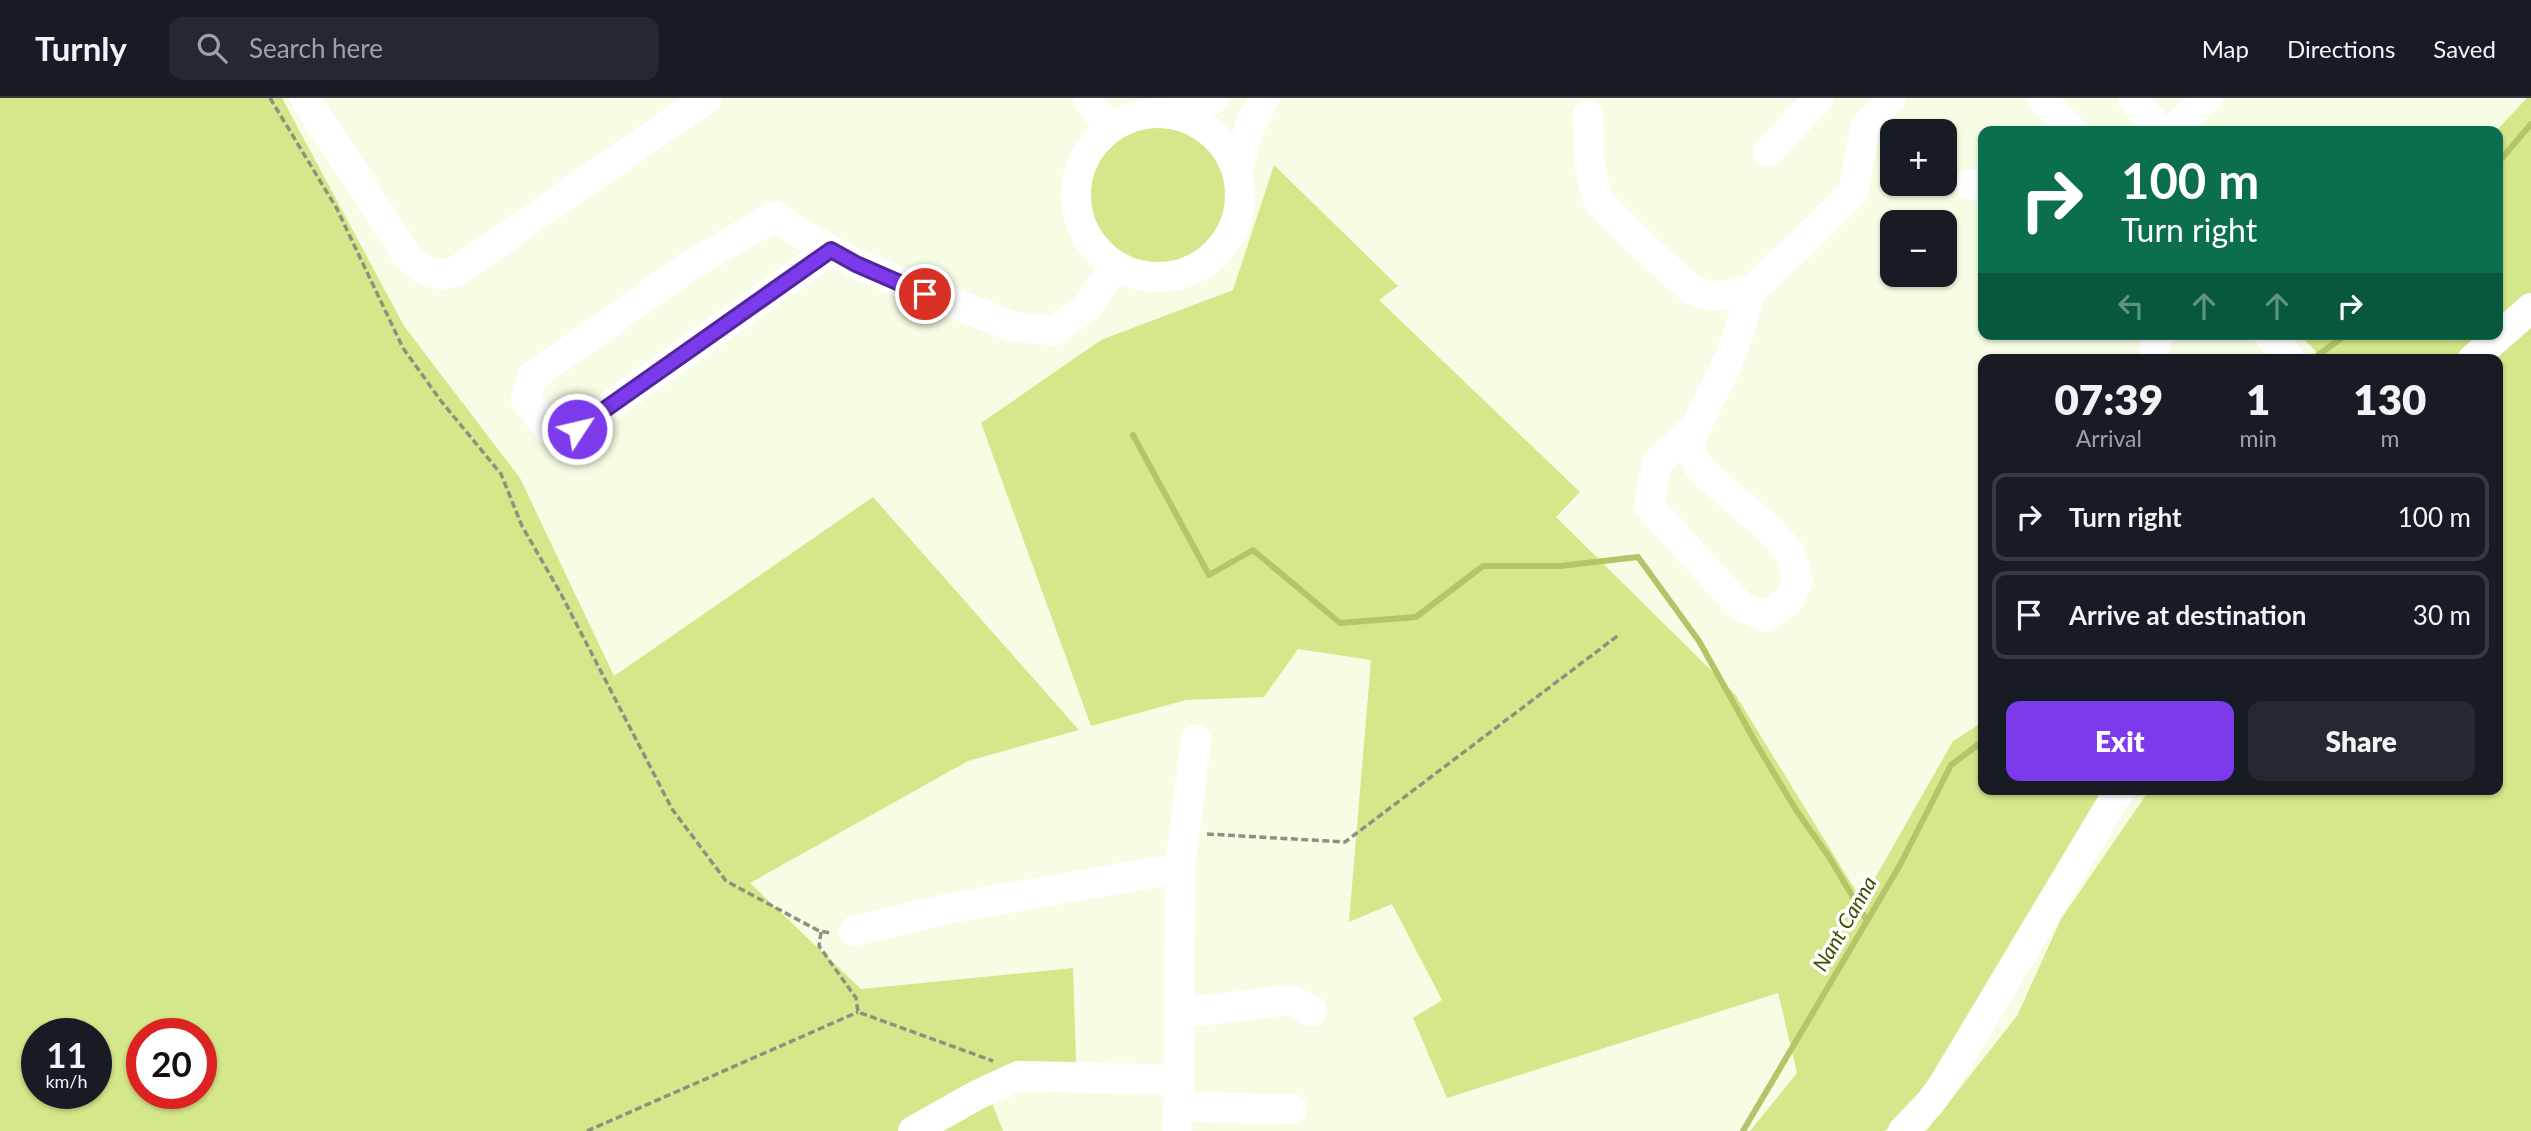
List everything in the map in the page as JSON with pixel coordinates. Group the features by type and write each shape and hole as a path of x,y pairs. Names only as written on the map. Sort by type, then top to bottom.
{"street":[{"path":"305,98 408,257 418,267 442,276 455,272 707,98"},
{"path":"1088,98 1109,129"},
{"path":"1172,113 1214,98"},
{"path":"1237,169 1252,120 1265,98"},
{"path":"1768,152 1819,98"},
{"path":"1588,116 1590,178 1601,205 1694,290 1718,296 1737,295 1756,287 1853,193 1865,128 1891,98"},
{"path":"2042,98 2067,126"},
{"path":"2132,98 2156,126"},
{"path":"2176,126 2208,98"},
{"path":"1172,113 1194,120 1212,132 1227,149 1237,169 1241,191 1239,213 1231,234 1218,253 1201,267 1180,275 1158,278 1136,275 1115,266 1097,251 1084,232 1077,211 1076,187 1081,165 1093,145 1109,129 1139,115 1172,113"},
{"path":"831,250 577,429 548,429 526,400 532,377 691,265 775,216 831,250 891,279 1014,327 1054,330 1088,307 1115,266"},
{"path":"1695,427 1657,463 1649,506 1739,605 1765,617 1788,601 1798,580 1790,553 1769,529 1702,471 1688,447 1695,427 1729,360 1743,322 1750,290"},
{"path":"2503,333 2531,308"},
{"path":"2273,340 2286,354"},
{"path":"2479,354 2495,340"},
{"path":"1179,1106 1180,868 1196,740"},
{"path":"1903,1131 1943,1085 2116,795"},
{"path":"854,930 951,908 1180,868"},
{"path":"1180,1013 1290,1000 1312,1011"},
{"path":"913,1131 976,1095 1018,1076 1179,1106 1292,1109"}],"path":[{"path":"270,98 337,209 403,348 441,401 501,474 522,526 561,594 672,809 726,881 821,932 838,934 854,930"},
{"path":"1184,832 1345,842 1620,634"},
{"path":"821,932 819,946 856,998 858,1012"},
{"path":"587,1131 858,1012 1011,1068 1018,1076"}],"green space":[{"path":"0,98 282,98 404,326 520,478 614,676 873,497 1079,730 968,761 750,883 861,989 1073,968 1076,1062 1021,1061 984,1083 1003,1131 0,1131"},
{"path":"2527,98 2531,98 2531,1131 1926,1131 2017,1016 2061,919 2146,795 2503,795 2503,354 2318,354 2305,340 2503,340 2503,126 2501,126"},
{"path":"1158,128 1184,133 1206,148 1221,170 1226,196 1221,222 1206,244 1184,259 1158,264 1132,259 1110,244 1095,222 1090,196 1095,170 1110,148 1132,133"},
{"path":"1274,165 1398,286 1379,300 1580,492 1556,517 1735,694 1862,901 1953,741 1978,725 1978,795 2108,795 1968,1026 1903,1115 1885,1131 1750,1131 1797,1073 1778,993 1447,1098 1413,1018 1442,1000 1392,904 1349,922 1371,660 1298,649 1264,697 1186,700 1091,726 981,423 1101,340 1233,290"}],"waterway":[{"name":"Nant Canna","path":"2503,157 2531,124"},
{"name":"Nant Canna","path":"2320,354 2339,340"},
{"path":"1133,435 1209,575 1253,550 1340,623 1416,617 1483,566 1560,566 1638,557 1699,641 1796,810 1829,857 1866,919"},
{"name":"Nant Canna","path":"1743,1131 1900,865 1951,765 1978,745"}],"route":[{"path":"577,429 831,250 925,294"}]}
